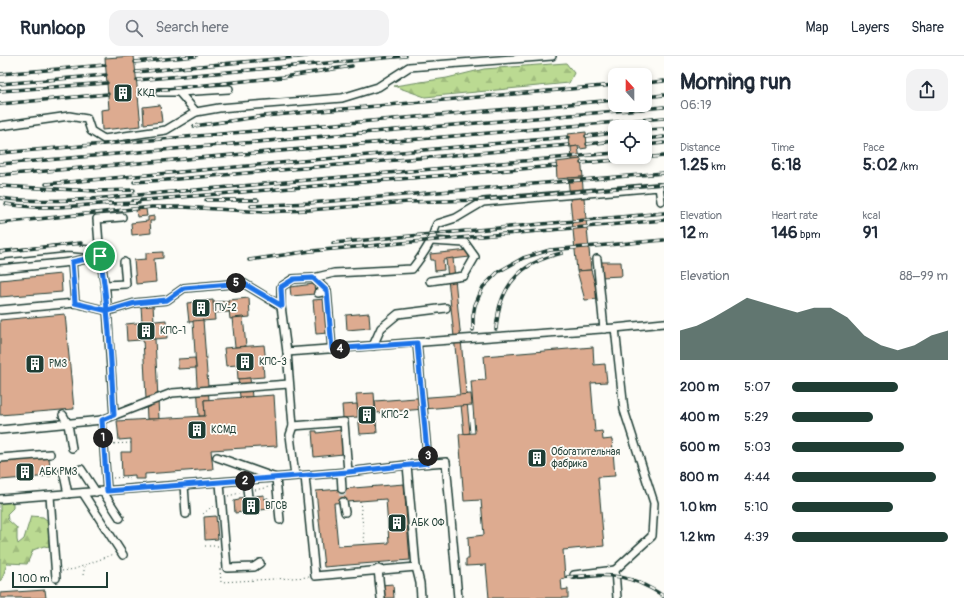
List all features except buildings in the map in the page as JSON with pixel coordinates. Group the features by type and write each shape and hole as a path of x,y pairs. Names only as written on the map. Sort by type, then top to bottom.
{"lane":[{"path":"0,126 69,116 87,119 91,131 104,139 166,130 196,112 219,108 342,98 378,87 409,67 552,56"},
{"path":"158,92 229,89"},
{"path":"179,92 196,112"},
{"path":"295,476 290,435 293,426 281,287 294,279 313,278 334,273 412,269 423,256 431,241 432,234 437,224 456,218 483,202 659,187 661,201"},
{"path":"114,415 108,311 97,219 122,217"},
{"path":"430,281 464,276 475,257 465,243 431,241"},
{"path":"0,255 68,248 100,254"},
{"path":"0,269 72,262 100,254"},
{"path":"597,259 604,329"},
{"path":"72,262 75,303"},
{"path":"105,285 126,284 124,262"},
{"path":"313,278 327,291 332,349"},
{"path":"0,310 75,303 108,311 135,303 167,300 184,288 243,283 282,306"},
{"path":"318,292 327,291"},
{"path":"373,346 381,328 398,314 446,308"},
{"path":"287,352 664,324"},
{"path":"574,575 615,570 652,536 654,503 624,410 615,328"},
{"path":"417,343 428,463"},
{"path":"0,430 102,420 172,393 289,384"},
{"path":"63,415 68,424 72,448"},
{"path":"102,420 102,492"},
{"path":"293,426 344,422 344,473 342,489"},
{"path":"0,458 50,454"},
{"path":"217,456 276,478"},
{"path":"0,499 344,473 446,462 458,598"},
{"path":"407,465 416,567 420,583 421,598"},
{"path":"81,469 102,492 120,518"},
{"path":"63,470 68,494"},
{"path":"305,476 315,576 378,569 416,567"},
{"path":"276,478 280,520"},
{"path":"246,480 248,497"},
{"path":"220,483 227,568 254,567 260,563"},
{"path":"184,485 186,514"},
{"path":"83,493 122,553"},
{"path":"50,496 56,575"},
{"path":"343,502 344,512"},
{"path":"378,569 381,598"},
{"path":"615,570 617,598"}],"path":[{"path":"110,444 131,443"},
{"path":"195,470 196,478"},
{"path":"112,478 130,476 130,484"},
{"path":"360,501 365,544"},
{"path":"56,575 122,553"},
{"path":"83,576 85,565"}],"green space":[{"path":"566,63 574,73 569,83 425,97 394,86 447,78 484,69"},
{"path":"0,501 13,502 13,508 7,514 8,520 17,528 18,544 24,539 31,516 43,517 48,521 49,547 44,546 33,550 27,564 8,563 0,581"}],"tunnel":[{"path":"342,489 343,502"}],"railway":[{"path":"135,62 196,56"},
{"path":"136,72 307,56"},
{"path":"137,80 406,56"},
{"path":"0,74 105,65"},
{"path":"138,92 283,77 352,66"},
{"path":"0,84 106,75"},
{"path":"652,82 664,81"},
{"path":"0,91 107,83"},
{"path":"194,126 264,116 608,86"},
{"path":"0,104 108,94"},
{"path":"652,96 664,95"},
{"path":"0,153 608,101"},
{"path":"0,164 664,107"},
{"path":"0,175 664,118"},
{"path":"652,130 664,129"},
{"path":"586,136 608,134"},
{"path":"46,184 568,137"},
{"path":"652,138 664,137"},
{"path":"587,144 608,142"},
{"path":"652,144 664,143"},
{"path":"134,182 569,145"},
{"path":"0,198 46,201 92,199 608,154"},
{"path":"581,163 664,156"},
{"path":"133,201 556,166"},
{"path":"251,206 309,203 664,173"},
{"path":"0,223 152,207 183,207 264,212 309,210 408,202 480,200 664,184"},
{"path":"0,186 96,191 134,190"},
{"path":"206,200 258,200"},
{"path":"6,204 45,207 110,203"},
{"path":"105,204 139,203"},
{"path":"333,243 664,213"},
{"path":"249,260 311,251 664,220"},
{"path":"473,330 475,305 483,287 498,272 523,258 550,250 664,240"},
{"path":"0,252 81,243"},
{"path":"496,329 500,305 504,294 516,276 532,264 562,253"},
{"path":"567,577 599,575 628,579 638,582 664,597"}],"place":[{"name":"ККД","path":"123,93"},
{"name":"ПУ-2","path":"201,308"},
{"name":"КПС-1","path":"146,331"},
{"name":"КПС-3","path":"245,362"},
{"name":"РМЗ","path":"35,364"},
{"name":"КПС-2","path":"367,415"},
{"name":"КСМД","path":"197,430"},
{"name":"Обогатительная фабрика","path":"537,458"},
{"name":"АБК РМЗ","path":"25,472"},
{"name":"ВГСВ","path":"251,506"},
{"name":"АБК ОФ","path":"397,523"}],"route":[{"path":"100,256 72,262 75,303 108,311 135,303 167,300 184,288 243,283 259,294 282,306 281,287 294,279 313,278 327,291 332,349 417,343 428,463 348,472 107,491 102,420 114,415 108,311 100,256"}]}
